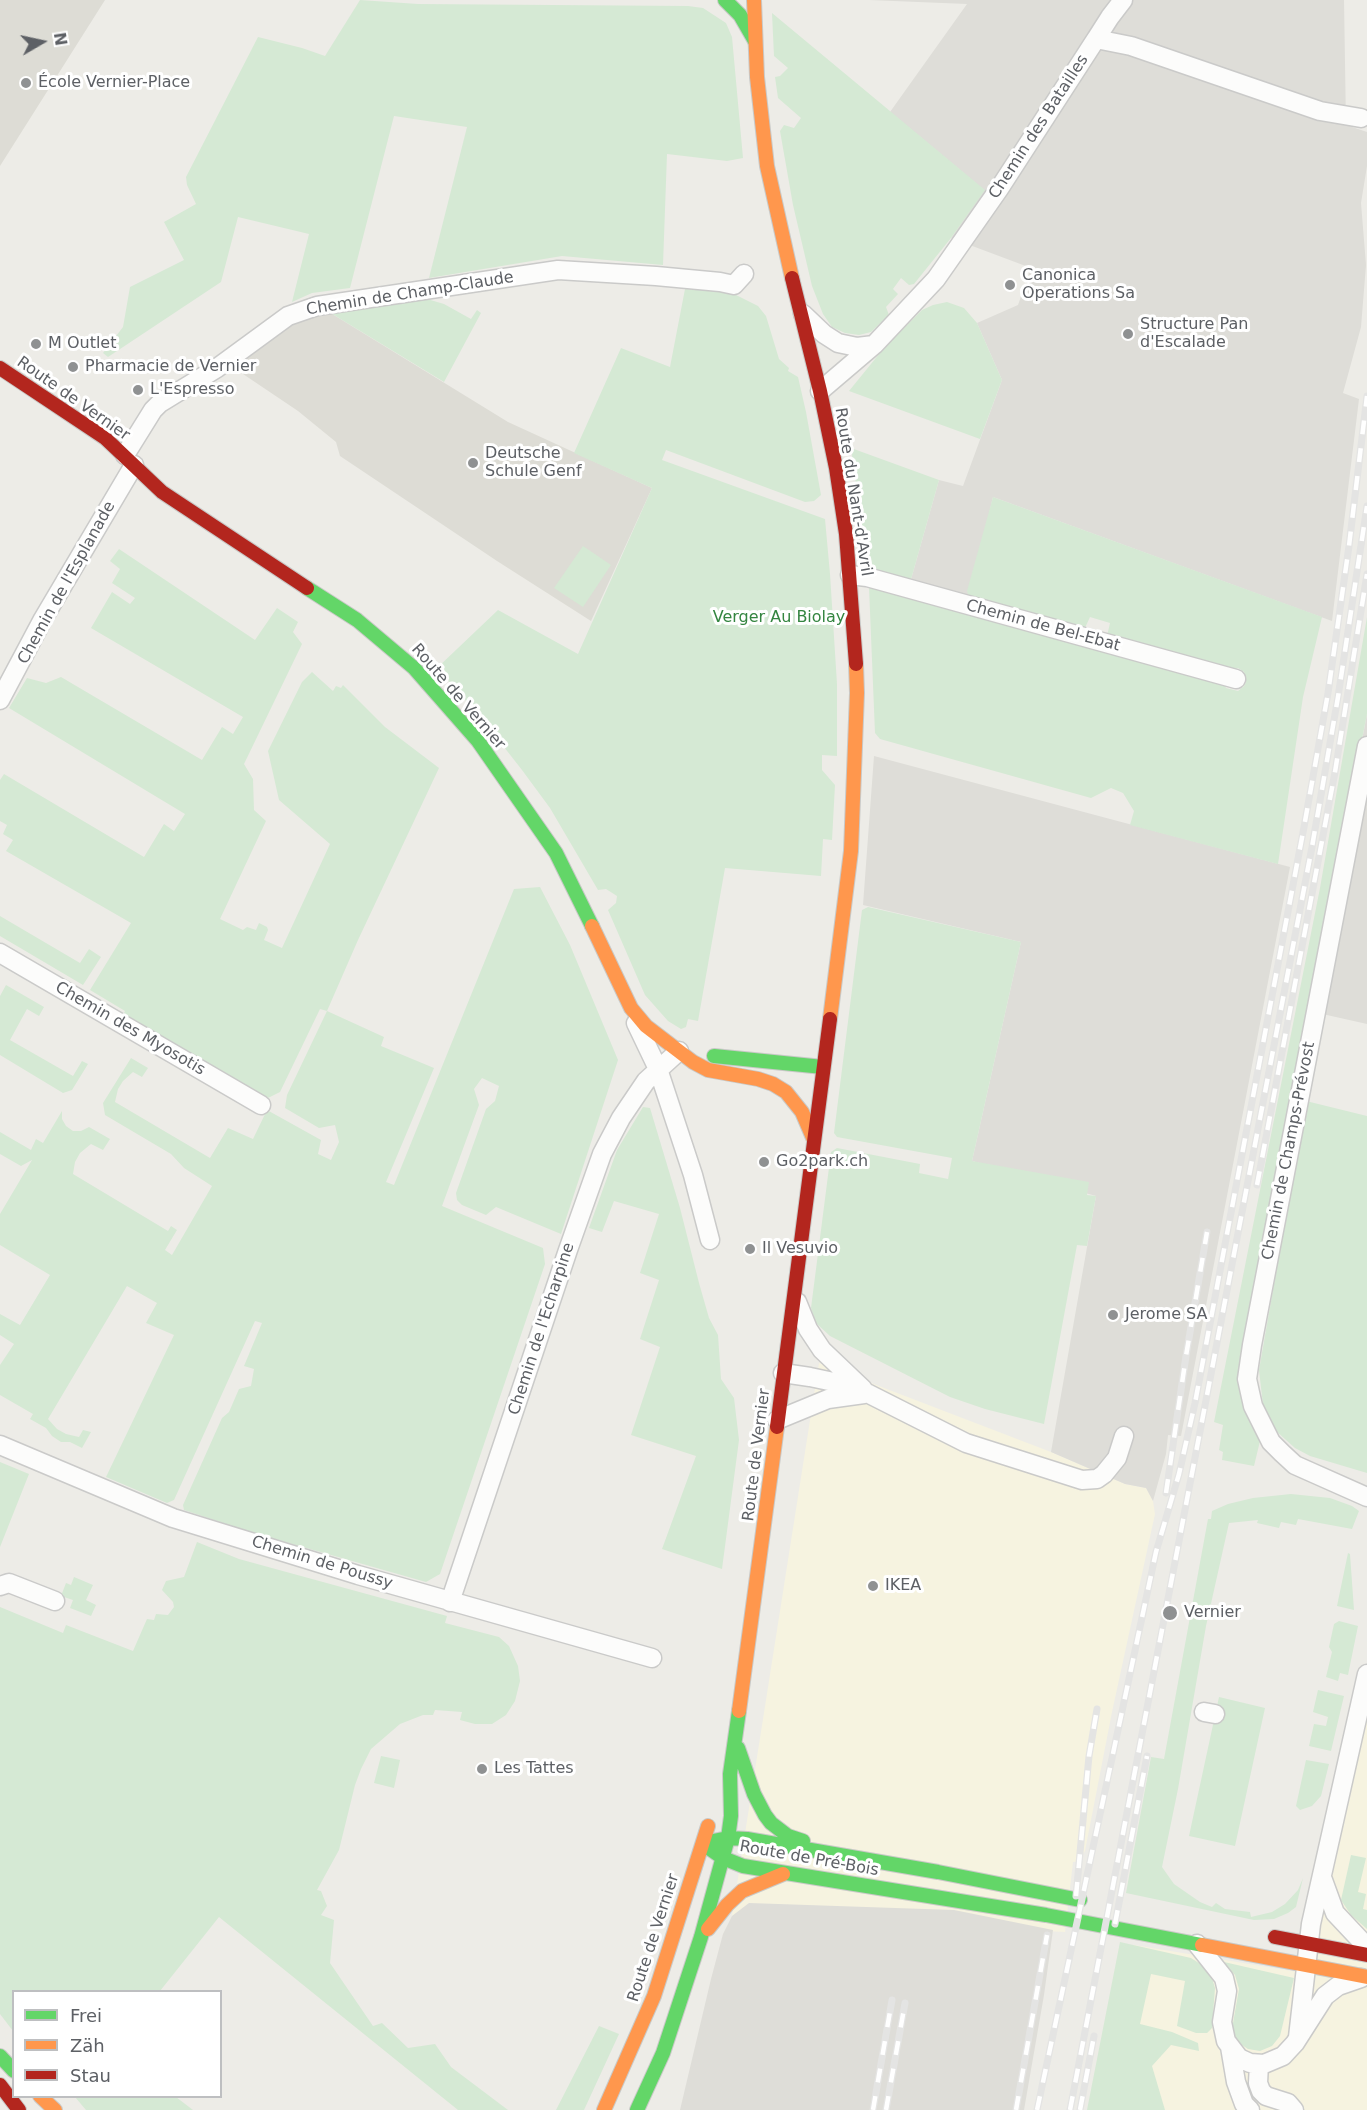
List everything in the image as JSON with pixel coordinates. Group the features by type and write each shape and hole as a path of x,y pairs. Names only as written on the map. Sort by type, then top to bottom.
{"main road":[{"path":"725,0 740,15 755,41"},
{"name":"Route du Nant-d'Avril","path":"754,0 760,114 767,166 775,208 820,391 840,494 850,575 857,693 854,808 823,1067"},
{"name":"Route de Vernier","path":"0,368 105,438 162,492 357,620 414,668 478,741 540,828 556,853 631,1008 646,1026 693,1062 708,1070 758,1079 786,1092 802,1112 814,1140"},
{"path":"679,1051 823,1067"},
{"name":"Route de Vernier","path":"637,2110 663,2053 701,1937 728,1838 731,1815 730,1774 823,1067"},
{"path":"735,1742 754,1794 771,1823 788,1836 840,1854"},
{"name":"Route de Vernier","path":"604,2110 654,1996 715,1805 730,1774"},
{"name":"Route de Pré-Bois","path":"703,1844 728,1838 840,1854 1093,1903"},
{"name":"Route de Pré-Bois","path":"703,1844 723,1858 743,1866 1046,1915 1366,1976"},
{"path":"701,1937 727,1905 742,1891 786,1873 800,1860 840,1854"},
{"path":"1264,1935 1367,1955"},
{"path":"0,2056 12,2069"},
{"path":"0,2085 19,2110"},
{"path":"41,2098 55,2110"}],"street":[{"path":"1096,39 1123,0"},
{"name":"Chemin des Batailles","path":"820,391 874,345 936,279 999,189 1096,39 1131,46 1320,111 1361,118"},
{"name":"Chemin de Champ-Claude","path":"129,460 153,410 160,403 217,368 288,316 317,306 558,270 656,276 734,285 744,274"},
{"path":"801,313 824,334 838,343 857,347 874,345"},
{"name":"Chemin de l'Esplanade","path":"0,700 129,460"},
{"name":"Chemin de Bel-Ebat","path":"850,575 867,577 1236,679"},
{"name":"Chemin de Champs-Prévost","path":"1367,746 1247,1379 1253,1406 1263,1428 1271,1442 1294,1465 1367,1497"},
{"name":"Chemin des Myosotis","path":"0,953 261,1105"},
{"path":"631,1008 658,1069 693,1175 710,1240"},
{"name":"Chemin de l'Echarpine","path":"450,1602 564,1260 602,1154 621,1118 646,1081 679,1051"},
{"path":"794,1292 808,1329 822,1350 869,1394"},
{"path":"783,1373 843,1384 869,1394 966,1443 1082,1480 1097,1479 1104,1474 1117,1458 1124,1436"},
{"path":"777,1420 828,1399 869,1394"},
{"name":"Chemin de Poussy","path":"0,1445 174,1518 450,1602 652,1658"},
{"path":"0,1586 9,1583 55,1601"},
{"path":"1298,2037 1311,1924 1367,1674"},
{"path":"1322,1877 1335,1913 1367,1947"},
{"path":"1196,1943 1224,1978 1227,1991 1222,2022 1224,2035 1239,2058 1250,2063 1259,2064 1278,2059 1290,2048 1318,2005 1331,1991 1366,1976"},
{"path":"1230,2047 1236,2082 1244,2104 1250,2110"},
{"path":"1259,2064 1258,2083 1261,2091 1266,2096 1287,2103 1294,2110"}],"shaded area":[{"name":"École Vernier-Place","path":"0,0 105,0 0,166"},
{"path":"869,0 1344,0 1346,125 1367,132 1367,166 1361,203 1366,265 1361,327 1343,393 1359,399 1332,621 993,497 969,598 910,583 939,480 963,486 1002,380 977,323 1018,305 1031,268 951,238 984,190 890,112 967,4"},
{"name":"Deutsche Schule Genf","path":"329,312 508,422 652,488 591,621 340,456 336,442 298,411 243,374 241,360 303,317"},
{"path":"1367,714 1367,1024 1309,1011"},
{"path":"874,756 1290,867 1181,1436 1168,1435 1166,1454 1153,1501 1146,1488 1125,1484 1051,1452 1096,1196 972,1161 1021,942 863,905"},
{"path":"819,1363 1051,1452 1125,1484 1146,1488 1153,1501 1155,1514 1112,1712 1085,1851 1079,1861 1073,1862 1065,1932 732,1916"},
{"path":"1367,1669 1367,2110 1106,2110 1134,1945 1304,1973"},
{"path":"749,1903 954,1910 1053,1930 1024,2110 680,2110 723,1934 732,1916"}],"green space":[{"path":"360,0 418,4 703,8 726,23 732,37 743,158 727,161 667,154 663,265 562,256 429,278 467,127 394,116 350,288 312,293 292,302 309,234 238,217 221,282 108,357 103,353 123,327 130,287 184,260 164,222 196,204 187,185 186,177 258,37 325,56"},
{"path":"772,13 985,190 914,284 909,285 901,278 893,289 898,294 886,307 889,315 871,332 859,335 845,333 832,327 823,314 812,286 793,205 780,131 784,125 794,128 801,118 778,98 775,77 780,76 788,68 774,56"},
{"name":"Verger Au Biolay","path":"685,289 718,291 736,295 758,306 766,316 779,359 789,368 788,371 798,377 821,495 814,501 805,502 666,450 662,460 825,519 837,684 837,756 822,755 822,770 835,785 832,840 823,839 821,876 725,868 698,1021 688,1019 686,1027 681,1029 668,1021 645,995 608,910 616,903 617,896 606,889 598,890 550,808 482,719 437,668 498,610 578,654 652,488 574,453 621,348 670,367"},
{"path":"427,299 444,304 471,319 477,310 481,313 444,382 329,312"},
{"path":"947,302 964,308 977,323 1002,380 980,439 849,391 884,348 922,310"},
{"path":"851,448 939,480 910,583 873,573 867,565"},
{"path":"993,497 1322,617 1303,697 1278,864 1130,825 1134,811 1123,793 1111,788 1091,798 880,739 875,733 869,587 874,584 1223,681 1226,688 1238,691 1246,682 1244,672 1238,668 1229,671 1107,636 1110,623 1090,617 1084,630 969,598 967,591"},
{"path":"583,546 611,565 583,607 554,588"},
{"path":"119,549 255,640 277,608 298,622 293,632 302,644 244,764 253,779 254,810 266,821 220,919 243,930 247,927 256,930 259,923 268,930 264,940 282,948 330,844 279,800 268,751 302,682 312,672 333,691 336,686 341,688 343,685 385,727 439,768 327,1011 320,1009 280,1092 268,1098 123,1015 125,1011 90,990 131,923 6,851 13,840 3,834 7,825 0,821 0,780 4,774 144,857 164,824 174,831 185,814 9,708 27,678 46,683 61,677 202,760 222,727 233,734 243,717 91,628 112,592 130,604 135,598 112,583 120,569 110,561"},
{"path":"1367,617 1367,714 1329,905 1245,1404 1260,1441 1254,1466 1222,1460 1223,1452 1219,1450 1223,1425 1214,1422 1320,888"},
{"path":"540,887 570,945 618,1060 561,1234 496,1207 486,1215 462,1205 457,1200 456,1193 486,1109 495,1101 499,1086 482,1078 474,1089 479,1105 442,1206 543,1248 545,1264 440,1574 426,1582 250,1532 184,1510 183,1505 222,1418 229,1412 239,1389 251,1386 254,1369 244,1366 262,1323 255,1321 174,1500 167,1503 106,1477 174,1335 146,1323 157,1303 127,1286 48,1419 57,1429 66,1434 79,1437 83,1430 91,1432 82,1448 70,1442 61,1442 46,1428 30,1419 33,1414 0,1395 0,1365 14,1344 0,1335 0,1314 20,1325 50,1275 0,1245 0,1214 32,1160 21,1166 0,1154 0,1132 31,1150 36,1139 43,1143 62,1111 62,1119 73,1131 81,1131 89,1127 110,1139 103,1150 91,1144 80,1153 75,1162 73,1174 168,1231 171,1226 177,1230 165,1250 172,1255 212,1186 184,1168 171,1154 105,1115 103,1103 131,1058 148,1068 142,1077 133,1072 123,1081 118,1089 115,1102 210,1158 228,1128 253,1139 267,1110 321,1140 318,1154 331,1160 339,1142 335,1125 319,1128 285,1108 287,1095 327,1011 384,1037 381,1046 434,1068 386,1182 394,1185 514,889"},
{"path":"868,907 1021,942 972,1161 1089,1182 1087,1195 1096,1196 1087,1246 1077,1245 1044,1424 985,1409 950,1397 830,1336 816,1323 811,1308 831,1152 837,1148 920,1164 919,1173 948,1179 952,1158 837,1137 834,1133 862,910"},
{"path":"0,916 80,963 89,949 101,957 83,985 0,936"},
{"path":"6,985 44,1007 39,1016 27,1009 10,1040 73,1076 82,1061 88,1064 72,1090 63,1093 0,1055 0,996"},
{"path":"1306,1101 1367,1116 1367,1473 1310,1456 1295,1448 1276,1431 1263,1405 1259,1370"},
{"path":"643,1107 650,1108 680,1208 709,1318 718,1335 721,1379 734,1398 739,1440 722,1569 662,1549 696,1456 631,1435 660,1347 640,1339 659,1280 640,1273 659,1214 614,1201 602,1232 589,1228 617,1150"},
{"path":"0,1462 29,1474 0,1547"},
{"path":"1291,1494 1330,1498 1359,1511 1352,1529 1298,1519 1296,1525 1281,1522 1279,1528 1257,1523 1258,1520 1229,1523 1206,1626 1162,1867 1174,1884 1200,1902 1212,1907 1216,1903 1225,1909 1250,1912 1251,1917 1272,1912 1285,1904 1298,1890 1303,1878 1296,1907 1274,1919 1254,1920 1126,1893 1151,1757 1164,1759 1208,1519 1211,1519 1212,1511 1228,1504 1253,1498"},
{"path":"197,1542 239,1559 447,1616 445,1623 499,1637 509,1646 518,1666 520,1681 515,1701 506,1715 492,1724 475,1724 460,1720 462,1712 435,1710 433,1715 423,1715 400,1724 371,1749 355,1785 339,1850 317,1890 321,1891 327,1906 321,1915 334,1920 330,1963 373,2026 382,2023 408,2048 435,2044 451,2067 508,2110 458,2110 219,1917 161,1990 12,1990 12,2030 0,2014 0,1607 63,1633 66,1625 133,1651 147,1619 154,1620 156,1614 168,1615 174,1607 173,1602 162,1590 166,1581 184,1577"},
{"path":"1348,1553 1350,1554 1354,1610 1337,1606"},
{"path":"74,1577 93,1585 86,1600 96,1605 91,1616 70,1608 73,1600 61,1596 66,1583 71,1585"},
{"path":"1339,1621 1358,1626 1348,1675 1340,1673 1338,1681 1326,1677 1332,1652 1329,1647 1334,1624"},
{"path":"1318,1690 1344,1696 1331,1751 1309,1746 1314,1724 1326,1726 1328,1717 1313,1712"},
{"path":"1219,1697 1265,1708 1235,1846 1189,1836"},
{"path":"381,1756 400,1760 394,1788 374,1783"},
{"path":"1306,1760 1329,1764 1321,1796 1312,1806 1300,1810 1296,1806"},
{"path":"1351,1855 1366,1858 1358,1892 1366,1894 1363,1909 1367,1910 1367,1929 1351,1915 1341,1900"},
{"path":"1120,1942 1191,1958 1205,1967 1215,1988 1212,2028 1207,2033 1196,2033 1177,2026 1185,1981 1151,1974 1140,2024 1172,2032 1198,2043 1199,2051 1171,2045 1152,2066 1165,2110 1087,2110"},
{"path":"1224,1962 1294,1978 1280,2036 1272,2046 1260,2051 1248,2049 1239,2043 1233,2032 1233,2023 1239,1989 1235,1975"},
{"path":"599,2026 619,2034 584,2110 556,2110"},
{"path":"76,2098 177,2098 193,2110 86,2110"}],"railway":[{"path":"1037,2110 1156,1552 1179,1474 1195,1403 1328,693 1367,396"},
{"path":"1070,2110 1312,847 1367,506"},
{"path":"1257,1185 1335,772 1367,574"},
{"path":"1166,1493 1207,1232"},
{"path":"1076,1896 1089,1756 1097,1709"},
{"path":"1115,1924 1147,1756"},
{"path":"1016,2110 1047,1935"},
{"path":"873,2110 892,2000"},
{"path":"886,2110 905,2003"},
{"path":"1080,2110 1094,2036"}],"traffic: fast":[{"path":"725,0 740,15 755,41"},
{"path":"307,588 357,620 414,668 478,741 556,853 592,926"},
{"path":"714,1056 823,1067"},
{"path":"637,2110 663,2053 701,1937 728,1838 731,1816 730,1774 739,1711"},
{"path":"738,1748 754,1794 765,1815 771,1823 788,1836 803,1841"},
{"path":"708,1842 728,1838 747,1839 938,1872 1080,1900"},
{"path":"703,1844 723,1858 743,1866 1046,1915 1202,1945"},
{"path":"0,2056 12,2069"}],"traffic: slow":[{"path":"754,0 757,77 767,166 792,278"},
{"path":"830,1019 851,851 856,664"},
{"path":"592,926 631,1008 646,1026 693,1062 708,1070 758,1079 786,1092 802,1112 814,1140"},
{"path":"739,1711 777,1427"},
{"path":"604,2110 654,1996 708,1826"},
{"path":"708,1929 727,1905 742,1891 783,1874"},
{"path":"1202,1945 1367,1977"},
{"path":"42,2098 55,2110"}],"traffic: jam":[{"path":"792,278 836,468 846,534 856,664"},
{"path":"0,368 105,438 162,492 307,588"},
{"path":"777,1427 830,1019"},
{"path":"1275,1937 1367,1955"},
{"path":"0,2085 19,2110"}],"place":[{"name":"École Vernier-Place","path":"26,83"},
{"name":"Canonica Operations Sa","path":"1010,285"},
{"name":"Structure Pan d'Escalade","path":"1128,334"},
{"name":"M Outlet","path":"36,344"},
{"name":"Pharmacie de Vernier","path":"73,367"},
{"name":"L'Espresso","path":"138,390"},
{"name":"Deutsche Schule Genf","path":"473,463"},
{"name":"Go2park.ch","path":"764,1162"},
{"name":"Il Vesuvio","path":"750,1249"},
{"name":"Jerome SA","path":"1113,1315"},
{"name":"IKEA","path":"873,1586"},
{"name":"Vernier","path":"1170,1613"},
{"name":"Les Tattes","path":"482,1769"}]}
